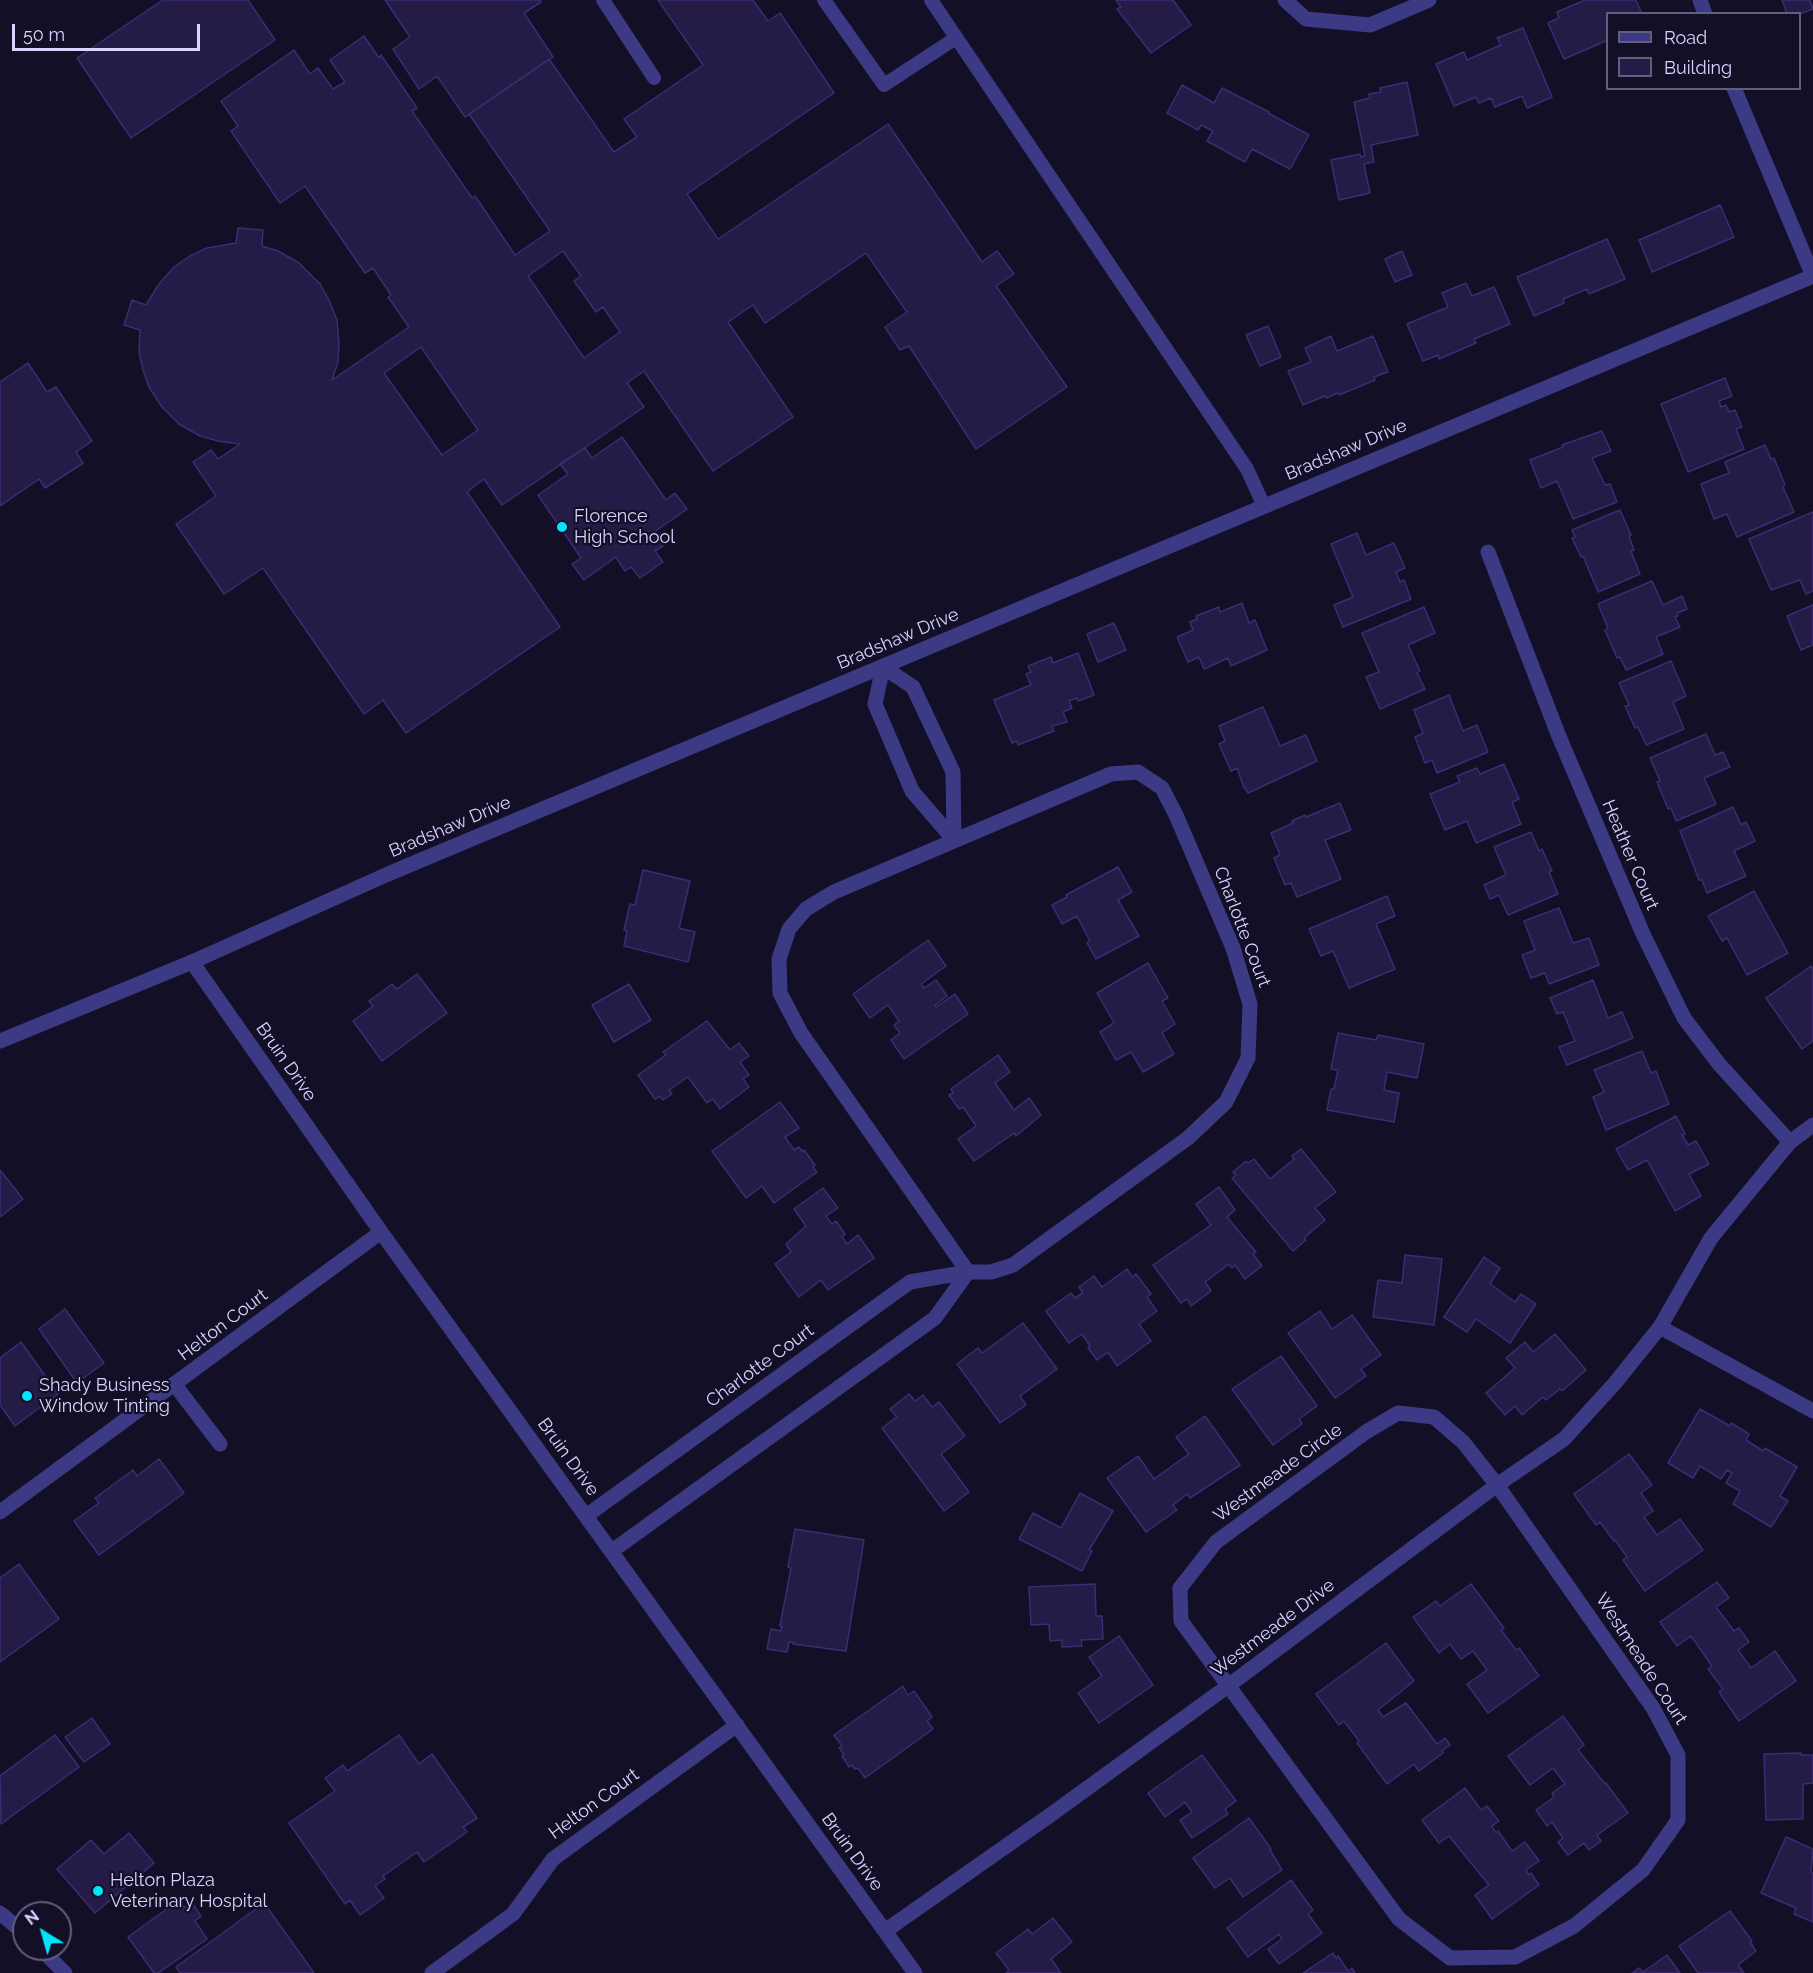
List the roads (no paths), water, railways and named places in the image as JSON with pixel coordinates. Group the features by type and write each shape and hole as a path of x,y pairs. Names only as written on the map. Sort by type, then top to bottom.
{"street":[{"path":"1285,0 1306,20 1370,25 1429,0"},
{"path":"1735,90 1813,276"},
{"name":"Bradshaw Drive","path":"0,1041 192,962 388,874 1813,276"},
{"name":"Heather Court","path":"1488,552 1558,734 1642,934 1684,1018 1719,1064 1790,1143"},
{"path":"883,667 913,687 953,772 954,840 912,791 874,704 883,667"},
{"name":"Charlotte Court","path":"586,1516 910,1282 968,1272 991,1272 1013,1265 1188,1138 1226,1102 1248,1058 1250,1004 1233,948 1176,815 1162,788 1138,772 1111,774 834,892 806,909 789,929 779,959 780,993 801,1033 968,1272"},
{"name":"Bruin Drive","path":"192,962 381,1232 915,1973"},
{"name":"Westmeade Drive","path":"885,1931 1228,1686 1497,1485 1564,1439 1616,1383 1660,1327 1711,1239 1790,1143 1813,1125"},
{"name":"Helton Court","path":"0,1512 381,1232"},
{"path":"612,1551 934,1318 968,1272"},
{"path":"1660,1327 1813,1411"},
{"path":"176,1384 220,1444"},
{"name":"Westmeade Circle","path":"1228,1686 1181,1622 1180,1588 1216,1542 1366,1432 1398,1413 1434,1418 1463,1442 1497,1485"},
{"name":"Westmeade Court","path":"1228,1686 1399,1919 1450,1958 1515,1957 1574,1926 1643,1870 1678,1820 1678,1755 1653,1708 1497,1485"},
{"name":"Helton Court","path":"432,1973 513,1914 552,1859 737,1725"},
{"path":"0,1913 12,1923"},
{"path":"53,1961 65,1973"}],"lane":[{"path":"603,0 654,78"},
{"path":"824,0 884,85 956,38"},
{"path":"931,0 1247,469 1263,506"}],"place":[{"name":"Florence High School","path":"562,527"},
{"name":"Shady Business Window Tinting","path":"27,1396"},
{"name":"Helton Plaza Veterinary Hospital","path":"98,1891"}]}
